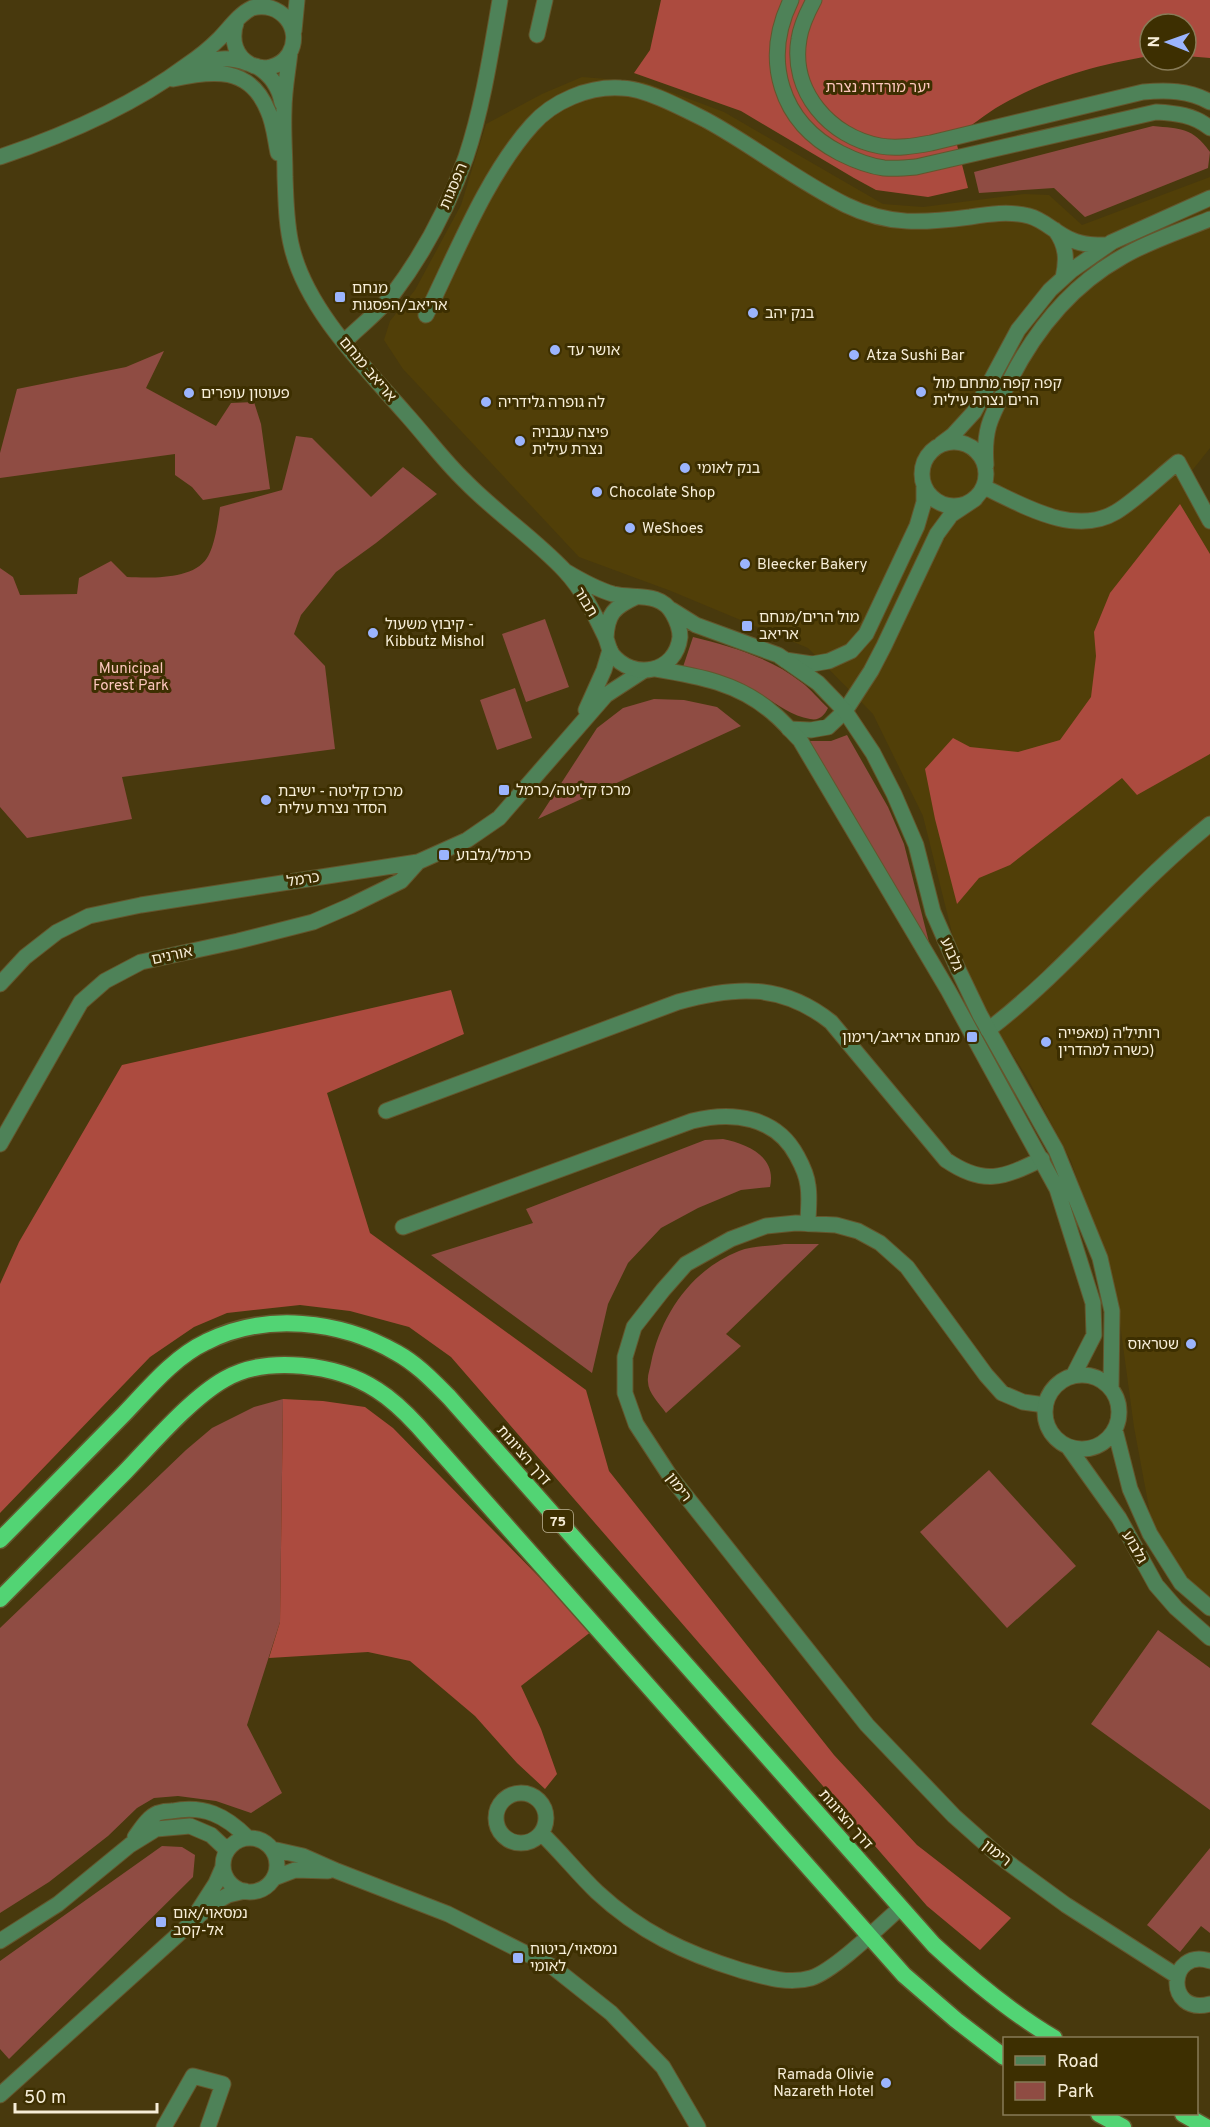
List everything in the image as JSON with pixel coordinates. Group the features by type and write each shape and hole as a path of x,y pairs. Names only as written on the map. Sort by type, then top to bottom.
{"highway":[{"name":"דרך הציונות","path":"0,1540 151,1386 203,1343 235,1329 263,1324 302,1324 339,1329 398,1353 423,1372 449,1397 934,1945 982,1988 1052,2037"},
{"path":"0,1599 180,1416 224,1379 247,1369 267,1365 329,1370 354,1379 376,1389 390,1399 418,1426 904,1975 956,2020 1003,2055"},
{"path":"1102,2115 1123,2127"},
{"path":"1185,2115 1206,2127"}],"street":[{"path":"284,109 297,0"},
{"name":"הפסגות","path":"344,342 392,295 434,230 451,195 466,156 479,106 500,0"},
{"path":"537,35 545,0"},
{"path":"791,0 780,27 776,58 784,94 804,127 817,139 867,165 884,168 916,167 1156,112 1190,116 1210,128"},
{"path":"814,0 802,25 798,41 800,75 804,88 822,114 835,127 865,142 897,147 931,143 1143,92 1176,91 1210,102"},
{"path":"0,157 90,122 164,81 205,52 244,12 261,4 275,8 288,18 294,34"},
{"path":"237,20 233,37 235,48 240,57 252,65 263,68 274,66 290,52"},
{"path":"186,66 224,58 234,58 252,65 266,72 275,84 281,94 284,109"},
{"path":"164,81 209,72 240,78 253,87 261,96 269,113 285,185"},
{"path":"426,315 492,182 533,123 556,105 576,95 599,89 623,87 657,97 707,121 845,204 877,218 928,222 1014,213 1044,222 1072,240 1108,245"},
{"name":"אריאב מנחם","path":"284,109 285,185 289,235 300,276 316,304 344,342 465,482 566,571"},
{"path":"0,146 31,145"},
{"path":"785,660 812,664 829,661 851,651 866,634 917,526 924,502 922,474 924,462 932,450 953,435 974,412 1018,330 1050,290 1092,254 1210,198"},
{"path":"789,729 811,730 828,727 846,711 880,654 938,534 951,515 980,493 987,477 985,436 990,422 1020,361 1051,315 1086,282 1124,256 1210,219"},
{"path":"1055,230 1062,239 1066,252 1063,278"},
{"path":"941,444 952,441 963,442 973,447 981,455 986,465"},
{"path":"980,493 1069,521 1094,520 1115,512 1178,462 1210,521"},
{"path":"924,485 929,495 943,505 965,504 980,493"},
{"name":"תבור","path":"566,571 585,583 613,594 649,597 671,609"},
{"name":"תבור","path":"566,571 583,594 619,662 630,669 649,670"},
{"name":"תבור","path":"608,644 607,625 612,613 621,604 636,597"},
{"path":"649,670 667,662 676,649 680,636 678,624 671,609"},
{"name":"גלבוע","path":"671,609 696,625 778,655 818,683 846,711 873,753 916,845 933,912 988,1030 1056,1150 1100,1258 1112,1311 1111,1389"},
{"name":"כרמל","path":"578,726 600,679 608,644"},
{"name":"גלבוע","path":"649,670 705,676 743,692 773,712 800,740 948,990 1057,1189 1093,1303 1094,1335 1073,1376"},
{"name":"כרמל","path":"0,984 33,950 57,932 89,916 141,905 418,862 466,840 499,819 606,695 649,670"},
{"path":"988,1030 1021,1005 1178,850 1210,824"},
{"name":"אורנים","path":"0,1144 81,1002 105,981 141,962 313,922 401,881 418,862"},
{"path":"386,1111 678,1002 710,993 764,992 785,996 815,1009 831,1022 946,1160 963,1172 995,1177 1013,1173 1042,1159"},
{"path":"403,1227 692,1121 712,1116 734,1116 755,1120 774,1128 791,1144 802,1165 808,1185 808,1224"},
{"name":"רימון","path":"1045,1405 1023,1402 1002,1393 986,1375 907,1267 880,1243 858,1231 836,1225 766,1226 731,1239 686,1264 634,1327 625,1358 625,1393 636,1424 670,1476 867,1725 954,1816 999,1856 1066,1905 1177,1976"},
{"path":"1084,1375 1094,1377 1111,1389 1119,1409 1115,1430 1100,1445 1080,1450 1069,1448 1052,1436 1044,1416 1045,1405 1055,1386 1073,1376 1084,1375"},
{"name":"גלבוע","path":"1115,1430 1130,1489 1150,1534 1181,1583 1210,1608"},
{"name":"גלבוע","path":"1069,1448 1119,1518 1156,1585 1176,1608 1210,1638"},
{"path":"130,1845 144,1825 157,1813 186,1808 206,1810 234,1824 248,1838"},
{"path":"0,1941 58,1904 130,1845 156,1829 190,1826 211,1835 227,1850"},
{"path":"541,1833 559,1849 596,1891 623,1915 657,1937 680,1949 720,1964 770,1979 791,1981 811,1978 825,1971 870,1936 900,1908"},
{"path":"244,1891 230,1883 223,1867 223,1858 233,1844 248,1838 263,1841 272,1849 277,1861 274,1878"},
{"path":"272,1849 303,1856 448,1914 553,1967 611,2013 663,2067 698,2127"},
{"path":"190,1923 216,1883 223,1867"},
{"path":"0,2095 213,1904 228,1895 261,1889 274,1878 295,1870 337,1871"},
{"path":"1210,1961 1193,1960 1185,1964 1177,1976 1178,1992 1183,1999 1194,2005 1210,2004"},
{"path":"164,2127 193,2076 223,2084 208,2127"}],"shaded area":[{"path":"582,77 644,82 724,112 883,204 923,207 1024,194 1049,195 1082,225 1210,177 1210,448 1191,472 1210,509 1210,1609 1194,1592 1152,1524 1134,1427 1116,1294 1071,1161 1027,1077 983,1008 958,957 923,816 873,714 808,648 671,591 579,557 403,369 384,340 390,321 415,290 461,205 486,124 542,94"}],"green space":[{"name":"יער מורדות נצרת","path":"661,0 1210,0 1210,58 1198,57 1198,12 1138,12 1138,58 1092,68 1055,80 995,109 955,137 968,188 928,197 876,190 741,111 634,73 650,50"},
{"path":"1153,126 1179,129 1197,138 1210,152 1208,168 1085,217 1054,188 979,193 974,172"},
{"path":"164,351 146,388 216,426 231,403 254,402 261,424 270,489 203,500 192,487 175,475 175,454 0,478 0,453 17,389 126,367"},
{"name":"Municipal Forest Park","path":"296,436 312,438 371,497 403,467 437,494 336,572 301,615 294,634 325,666 335,749 122,777 132,819 27,838 0,807 0,568 13,577 20,595 77,594 79,578 111,561 127,577 170,576 192,570 200,565 210,553 220,507 282,490"},
{"path":"1180,504 1210,554 1210,754 1137,795 1122,778 1010,865 979,878 957,904 935,819 925,769 953,738 970,747 1018,752 1060,740 1091,697 1096,656 1094,632 1110,593"},
{"path":"545,619 569,687 526,702 502,634"},
{"path":"693,637 736,649 777,666 805,685 828,708 819,719 803,717 738,683 683,667"},
{"path":"515,688 532,738 497,750 480,700"},
{"path":"654,699 684,700 717,707 741,726 538,819 597,728 623,708"},
{"path":"847,735 888,807 904,844 932,954 809,741 831,741"},
{"path":"451,990 464,1034 327,1093 370,1233 586,1390 609,1471 834,1755 917,1845 1011,1918 980,1950 927,1906 451,1357 409,1327 350,1311 300,1305 227,1313 194,1327 150,1357 0,1513 0,1284 19,1242 122,1065"},
{"path":"723,1139 750,1148 765,1160 771,1176 770,1187 741,1190 698,1208 661,1228 628,1263 608,1304 592,1373 431,1255 533,1223 526,1209 705,1140"},
{"path":"784,1244 819,1244 726,1334 741,1346 666,1413 650,1390 648,1377 662,1328 681,1296 706,1270 722,1259 744,1249"},
{"path":"283,1399 280,1622 247,1725 282,1793 251,1813 216,1801 178,1796 154,1798 137,1808 108,1836 49,1882 0,1913 0,1628 186,1450 212,1428 254,1407"},
{"path":"283,1399 323,1401 365,1407 393,1428 592,1631 521,1686 541,1729 557,1774 545,1789 517,1763 475,1716 410,1661 368,1652 269,1658 280,1622"},
{"path":"989,1470 1076,1566 1007,1628 920,1532"},
{"path":"1158,1630 1210,1668 1210,1810 1091,1724"},
{"path":"162,1846 182,1847 195,1855 193,1877 9,2059 0,2049 0,1961"},
{"path":"1210,1848 1210,1933 1201,1926 1180,1952 1147,1925"}],"place":[{"name":"מנחם אריאב/הפסגות","path":"340,297"},
{"name":"בנק יהב","path":"753,313"},
{"name":"אושר עד","path":"555,350"},
{"name":"Atza Sushi Bar","path":"854,355"},
{"name":"קפה קפה מתחם מול הרים נצרת עילית","path":"921,392"},
{"name":"פעוטון עופרים","path":"189,393"},
{"name":"לה גופרה גלידריה","path":"486,402"},
{"name":"פיצה עגבניה נצרת עילית","path":"520,441"},
{"name":"בנק לאומי","path":"685,468"},
{"name":"Chocolate Shop","path":"597,492"},
{"name":"WeShoes","path":"630,528"},
{"name":"Bleecker Bakery","path":"745,564"},
{"name":"מול הרים/מנחם אריאב","path":"747,626"},
{"name":"קיבוץ משעול - Kibbutz Mishol","path":"373,633"},
{"name":"מרכז קליטה/כרמל","path":"504,790"},
{"name":"מרכז קליטה - ישיבת הסדר נצרת עילית","path":"266,800"},
{"name":"כרמל/גלבוע","path":"444,855"},
{"name":"מנחם אריאב/רימון","path":"972,1037"},
{"name":"רותיל'ה (מאפייה כשרה למהדרין)","path":"1046,1042"},
{"name":"שטראוס","path":"1191,1344"},
{"name":"נמסאוי/אום אל-קסב","path":"161,1922"},
{"name":"נמסאוי/ביטוח לאומי","path":"518,1958"},
{"name":"Ramada Olivie Nazareth Hotel","path":"886,2083"}]}
